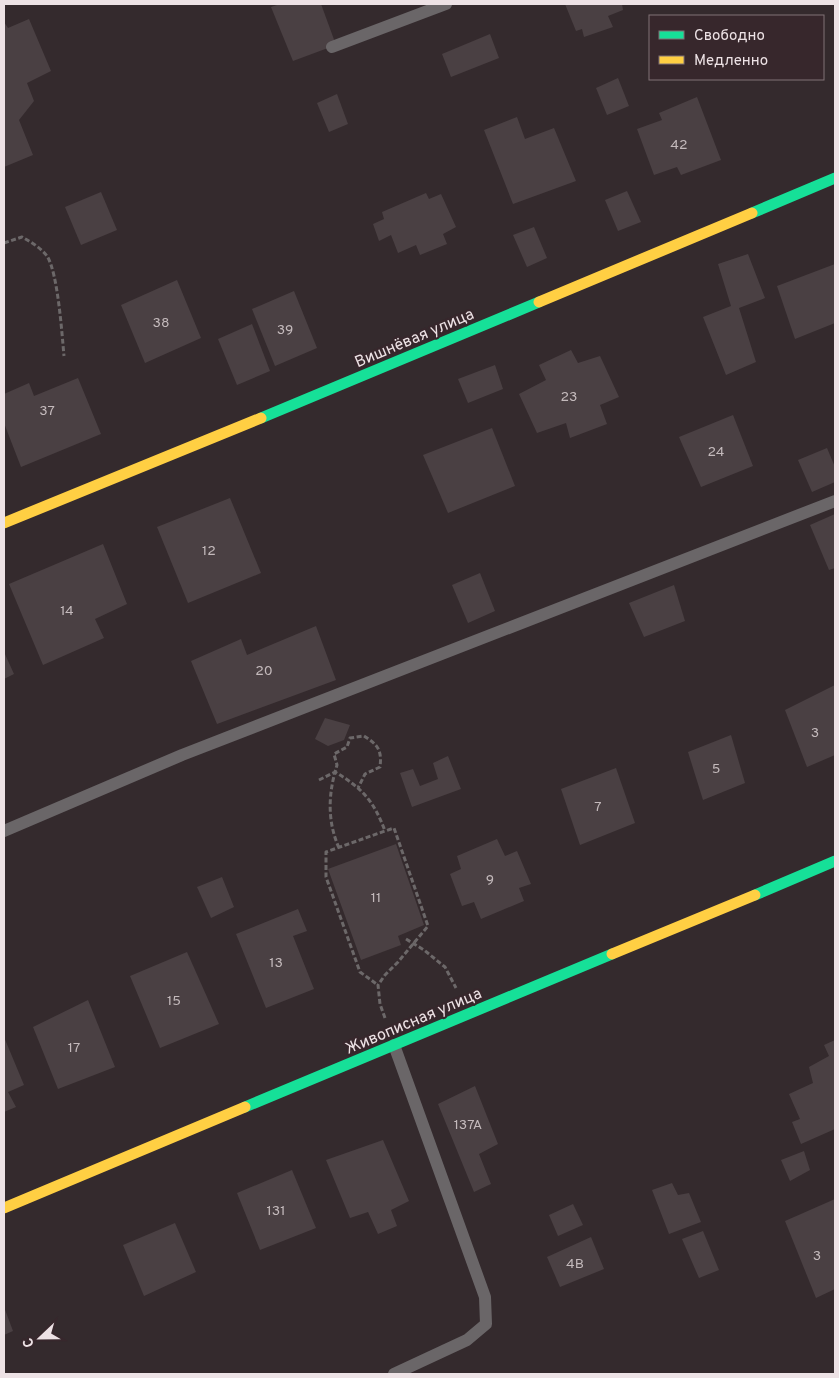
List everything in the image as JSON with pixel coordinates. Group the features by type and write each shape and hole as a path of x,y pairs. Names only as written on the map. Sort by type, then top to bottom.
{"street":[{"name":"Вишнёвая улица","path":"4,523 327,391 835,178"},
{"name":"Живописная улица","path":"4,1208 835,861"}],"lane":[{"path":"332,47 446,4"},
{"path":"4,830 182,755 835,501"},
{"path":"394,1045 484,1297 486,1324 467,1340 394,1374"}],"path":[{"path":"4,243 22,237 36,246 47,257 53,274 64,356"},
{"path":"328,754 334,754 347,747 350,738 356,739 364,736 376,743 381,759 380,767 365,774 358,788"},
{"path":"334,754 337,765 332,790 330,818 332,831 339,848"},
{"path":"319,780 335,772"},
{"path":"335,772 370,799 378,810 385,831"},
{"path":"378,985 360,972 326,877 326,852 394,828 428,926 385,974 378,985 380,1004 394,1045"},
{"path":"406,939 414,943 444,967 469,1014"}],"building":[{"path":"280,4 321,4 336,45 293,61 271,7"},
{"path":"565,4 622,4 623,10 608,16 613,27 584,37 582,29 576,31"},
{"path":"29,19 51,71 27,83 34,101 19,120 33,155 4,167 4,22 8,28"},
{"path":"490,34 499,58 451,77 442,54"},
{"path":"618,78 629,106 607,115 596,88"},
{"path":"337,94 348,124 329,132 317,103"},
{"path":"697,97 721,160 681,175 677,167 654,175 637,129 662,120 659,113"},
{"path":"517,117 525,139 554,128 576,181 513,204 484,130"},
{"path":"627,191 641,222 618,231 605,200"},
{"path":"101,192 117,230 81,245 65,207"},
{"path":"426,193 429,199 441,194 456,227 443,234 447,244 420,255 416,245 398,253 391,235 379,241 373,224 384,219 382,212"},
{"path":"534,227 547,258 527,267 513,235"},
{"path":"748,254 765,298 739,308 756,362 726,375 703,317 731,306 718,264"},
{"path":"835,264 835,323 795,339 777,286"},
{"path":"177,280 201,338 145,363 121,305"},
{"path":"294,291 317,348 275,366 252,309"},
{"path":"252,324 270,371 237,385 218,339"},
{"path":"571,350 578,363 600,356 619,397 600,405 607,424 570,438 566,423 537,433 519,394 546,380 539,365"},
{"path":"495,365 503,389 468,403 458,379"},
{"path":"78,378 101,434 21,467 4,423 4,394 29,383 34,396"},
{"path":"733,415 753,466 701,487 679,437"},
{"path":"492,428 515,486 448,513 423,455"},
{"path":"827,448 835,467 835,482 812,492 798,460"},
{"path":"230,498 261,573 188,603 157,527"},
{"path":"835,514 835,568 829,570 810,525"},
{"path":"103,544 127,604 95,619 104,638 43,665 9,584"},
{"path":"480,573 495,611 468,623 452,585"},
{"path":"674,585 685,621 644,637 629,603"},
{"path":"316,626 336,680 217,724 191,661 241,639 247,655"},
{"path":"4,652 14,674 4,679"},
{"path":"835,685 835,755 807,767 785,710"},
{"path":"325,718 350,725 344,740 328,746 315,739"},
{"path":"731,735 745,783 703,800 688,752"},
{"path":"448,756 461,789 412,807 400,773 413,769 420,786 438,779 433,763"},
{"path":"616,768 635,823 580,845 561,789"},
{"path":"497,839 505,856 517,851 531,884 519,888 524,901 481,919 474,902 462,906 450,874 461,869 457,856"},
{"path":"396,844 424,925 398,936 401,945 361,960 328,869"},
{"path":"222,877 234,907 211,918 197,887"},
{"path":"298,909 307,931 293,936 314,989 266,1008 236,934"},
{"path":"187,952 219,1024 160,1048 130,976"},
{"path":"88,1000 115,1067 58,1089 33,1027"},
{"path":"4,1037 24,1085 8,1092 16,1107 4,1112"},
{"path":"835,1040 835,1129 801,1144 792,1122 800,1119 789,1094 813,1083 809,1067 829,1056 824,1045"},
{"path":"475,1086 498,1144 479,1154 491,1184 474,1192 438,1104"},
{"path":"383,1140 409,1201 391,1210 397,1226 378,1234 368,1212 350,1218 326,1160"},
{"path":"804,1151 810,1170 790,1181 781,1160"},
{"path":"292,1170 316,1228 260,1250 237,1193"},
{"path":"672,1183 678,1195 689,1193 701,1222 669,1234 652,1190"},
{"path":"835,1199 835,1289 816,1298 785,1221"},
{"path":"573,1204 583,1225 558,1236 549,1215"},
{"path":"175,1223 196,1272 144,1296 123,1245"},
{"path":"703,1231 719,1270 699,1278 682,1239"},
{"path":"591,1237 604,1269 560,1287 547,1257"},
{"path":"4,1307 13,1331 4,1335"}],"traffic: fast":[{"path":"752,213 835,178"},
{"path":"261,418 539,302"},
{"path":"755,895 835,861"},
{"path":"245,1107 612,954"}],"traffic: slow":[{"path":"539,302 752,213"},
{"path":"4,523 261,418"},
{"path":"612,954 755,895"},
{"path":"4,1208 245,1107"}]}
